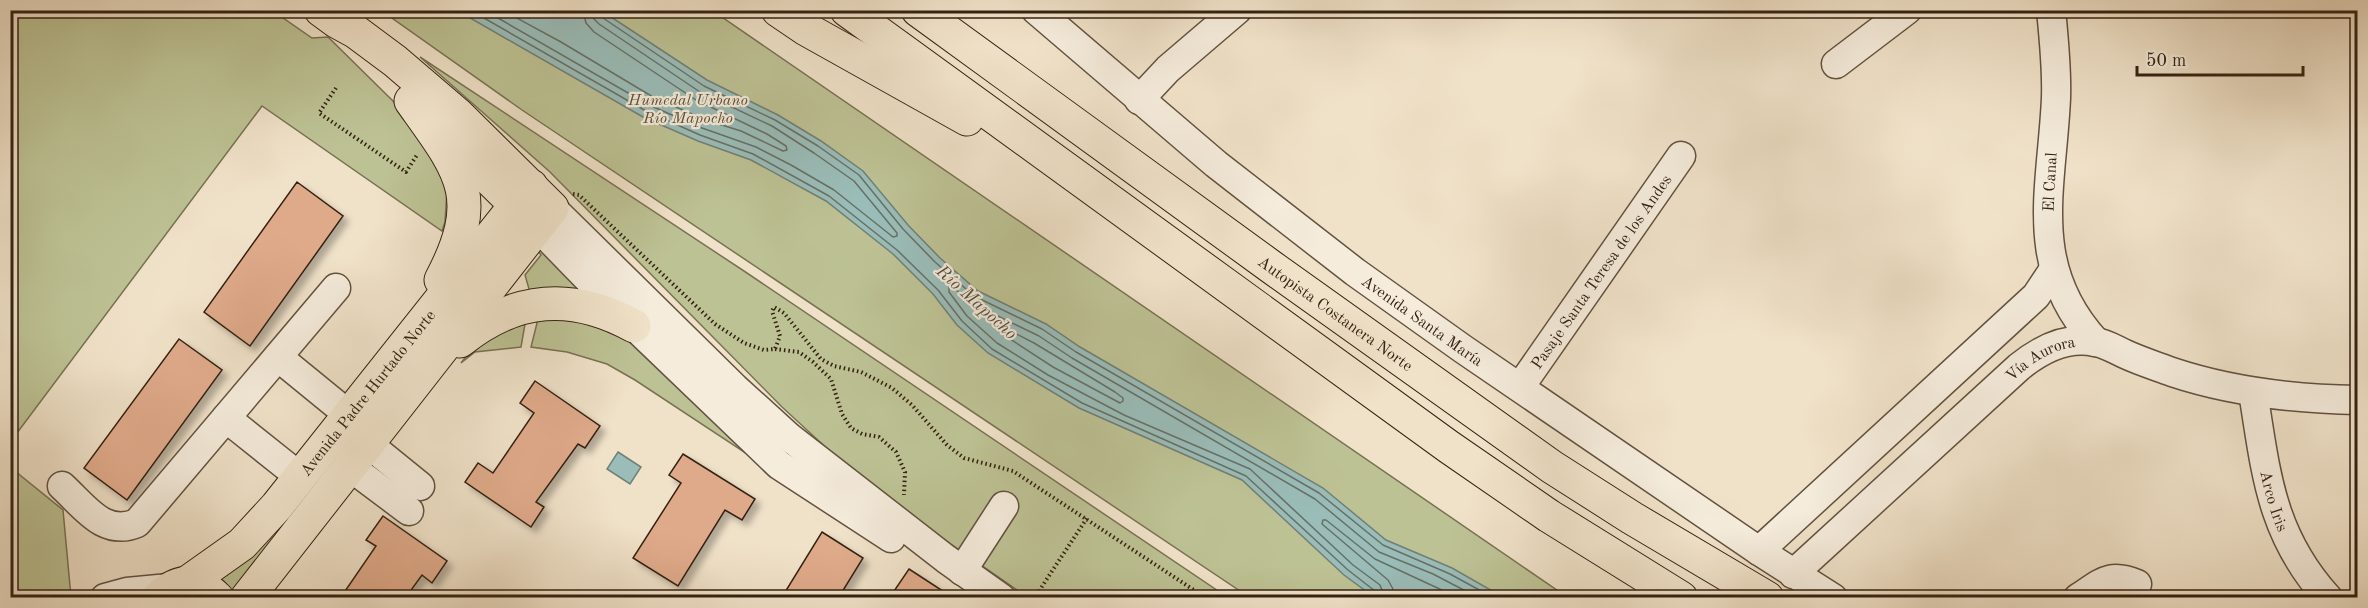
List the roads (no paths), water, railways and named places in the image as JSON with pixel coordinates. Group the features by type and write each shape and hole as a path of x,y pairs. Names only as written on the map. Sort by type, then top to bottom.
{"main road":[{"path":"778,10 806,29 953,112 1050,157"},
{"path":"847,10 1494,478 1549,516 1681,597"},
{"name":"Autopista Costanera Norte","path":"918,10 1279,273 1552,466 1652,530 1767,597"},
{"path":"328,16 411,100 534,207"},
{"path":"328,16 356,32 395,61 457,114 534,207"},
{"path":"411,100 453,160 463,193 463,220 457,249 412,334"},
{"name":"Avenida Padre Hurtado Norte","path":"171,589 242,544 277,506 412,334 534,207"},
{"name":"Avenida Padre Hurtado Norte","path":"247,597 422,373 534,207"},
{"path":"422,373 476,329 495,317 527,306 554,303 582,305 600,310 634,327"},
{"path":"171,589 199,584 217,597"}],"street":[{"name":"Avenida Santa María","path":"1036,10 1216,164 1408,310 1760,552 1833,597"},
{"path":"1139,100 1168,69 1237,10"},
{"path":"1836,64 1907,10"},
{"name":"El Canal","path":"2051,10 2056,60 2056,99 2047,217 2054,269 2068,303 2085,330 2096,342"},
{"name":"Pasaje Santa Teresa de los Andes","path":"1520,387 1681,156"},
{"path":"534,207 634,327 779,465 901,544 918,553 954,565"},
{"path":"534,207 789,437 954,565 1001,597"},
{"path":"1760,552 2036,296 2054,269"},
{"path":"62,486 104,524 115,528 127,528 137,523 336,288"},
{"name":"Vía Aurora","path":"1793,574 2025,362 2044,350 2059,345 2071,342 2096,342 2174,372 2253,392 2300,398 2358,400"},
{"path":"278,357 349,415"},
{"name":"Arco Iris","path":"2253,392 2269,489 2277,515 2297,557 2328,597"},
{"path":"226,418 300,477"},
{"path":"358,455 420,486"},
{"path":"358,455 409,512"},
{"path":"954,565 1004,506"},
{"path":"2078,597 2107,580 2121,577 2137,584"},
{"path":"105,597 127,592 171,589"}],"water":[{"name":"Río Mapocho","path":"458,11 602,11 707,80 778,115 821,141 863,171 908,225 940,258 978,291 1046,324 1080,347 1323,488 1386,540 1452,568 1503,597 1374,597 1344,575 1242,480 1079,408 988,353 957,325 933,294 893,254 826,201 751,160 698,141 643,117"},
{"path":"618,452 641,467 630,484 607,469"}],"park label":[{"name":"Humedal Urbano Río Mapocho","path":"688,108"}]}
